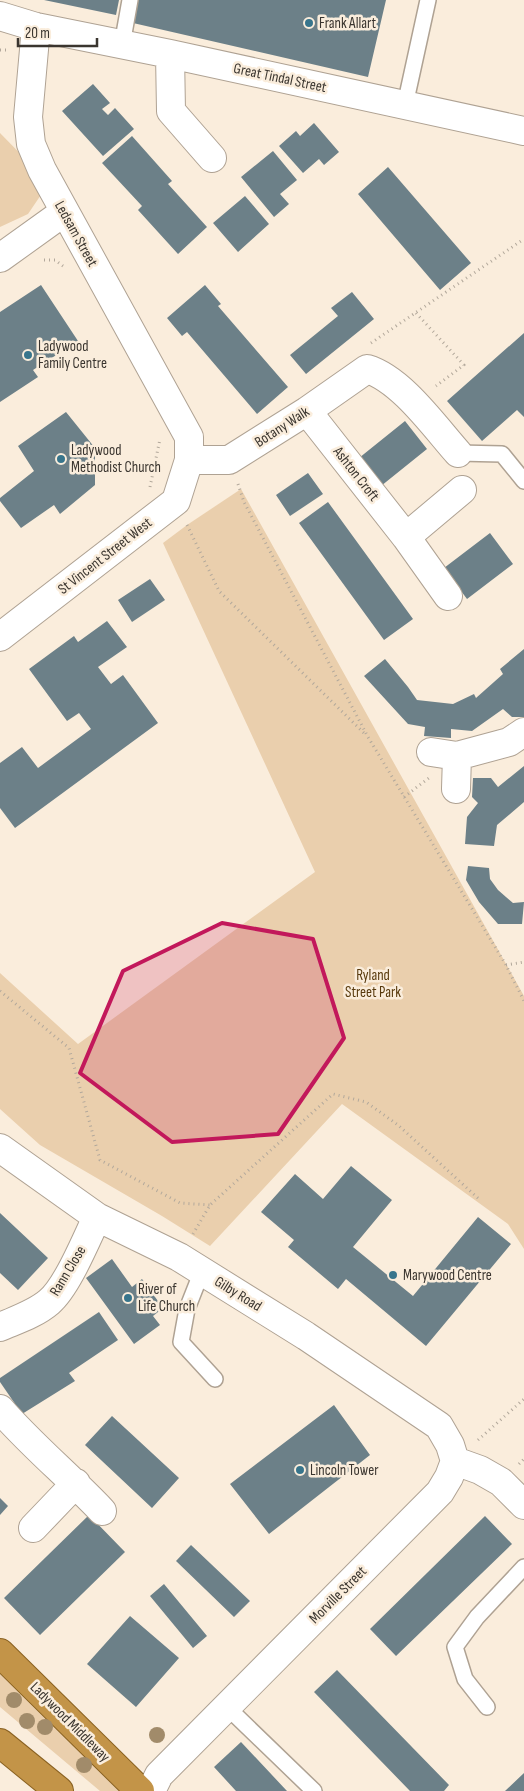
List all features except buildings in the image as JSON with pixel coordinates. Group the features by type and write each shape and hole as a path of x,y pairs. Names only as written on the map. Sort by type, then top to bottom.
{"highway":[{"name":"Ladywood Middleway","path":"0,1653 140,1791"},
{"path":"0,1743 59,1791"}],"street":[{"path":"0,16 36,27"},
{"name":"Great Tindal Street","path":"36,27 170,54 524,131"},
{"name":"Ledsam Street","path":"36,27 28,117 31,144 64,212 189,437 189,460"},
{"path":"170,54 172,111 212,158"},
{"path":"0,258 64,212"},
{"path":"368,356 375,371 393,382 458,453"},
{"name":"Botany Walk","path":"229,460 307,411 368,356"},
{"name":"Ashton Croft","path":"307,411 406,537 448,596"},
{"path":"189,460 229,460"},
{"name":"St Vincent Street West","path":"0,638 176,501 189,460"},
{"path":"406,537 462,490"},
{"path":"431,752 457,756 509,742 524,732"},
{"path":"456,789 457,756"},
{"name":"Gilby Road","path":"0,1148 97,1217 191,1264 306,1336 439,1426 450,1445 455,1461"},
{"name":"Rann Close","path":"0,1327 31,1314 50,1302 67,1278 97,1217"},
{"path":"0,1409 102,1511"},
{"path":"455,1461 480,1470 501,1482 524,1505"},
{"name":"Morville Street","path":"151,1791 159,1774 440,1492 449,1477 455,1461"},
{"path":"33,1528 76,1483"}],"lane":[{"path":"0,16 3,0"},
{"path":"122,45 130,0"},
{"path":"405,105 428,0"},
{"path":"458,453 502,454 524,481"},
{"path":"191,1264 188,1309 181,1342 215,1378"},
{"path":"487,1707 465,1679 455,1648 477,1617 524,1567"},
{"path":"227,1707 314,1791"}],"path":[{"path":"368,356 415,313 524,239"},
{"path":"414,404 464,365 415,313"},
{"path":"229,460 244,502 368,737 506,966 524,1001"},
{"path":"187,524 219,591 368,737"},
{"path":"506,966 524,962"},
{"path":"0,991 69,1048 100,1160 180,1204 210,1205"},
{"path":"191,1264 210,1205 333,1094 366,1102 398,1125 480,1200"},
{"path":"455,1461 524,1399"}],"highlighted area":[{"path":"222,923 313,939 344,1038 278,1134 172,1142 80,1073 123,971"}],"green space":[{"path":"0,133 49,183 28,214 0,227"},
{"name":"Ryland Street Park","path":"241,489 524,996 524,1249 508,1224 342,1104 210,1246 40,1145 0,1109 0,973 78,1044 315,872 163,543"},
{"path":"0,1666 127,1791 100,1791 0,1707"}],"place":[{"name":"Frank Allart","path":"309,23"},
{"name":"Ladywood Family Centre","path":"28,355"},
{"name":"Ladywood Methodist Church","path":"61,459"},
{"name":"Marywood Centre","path":"393,1275"},
{"name":"River of Life Church","path":"128,1298"},
{"name":"Lincoln Tower","path":"300,1470"}]}
